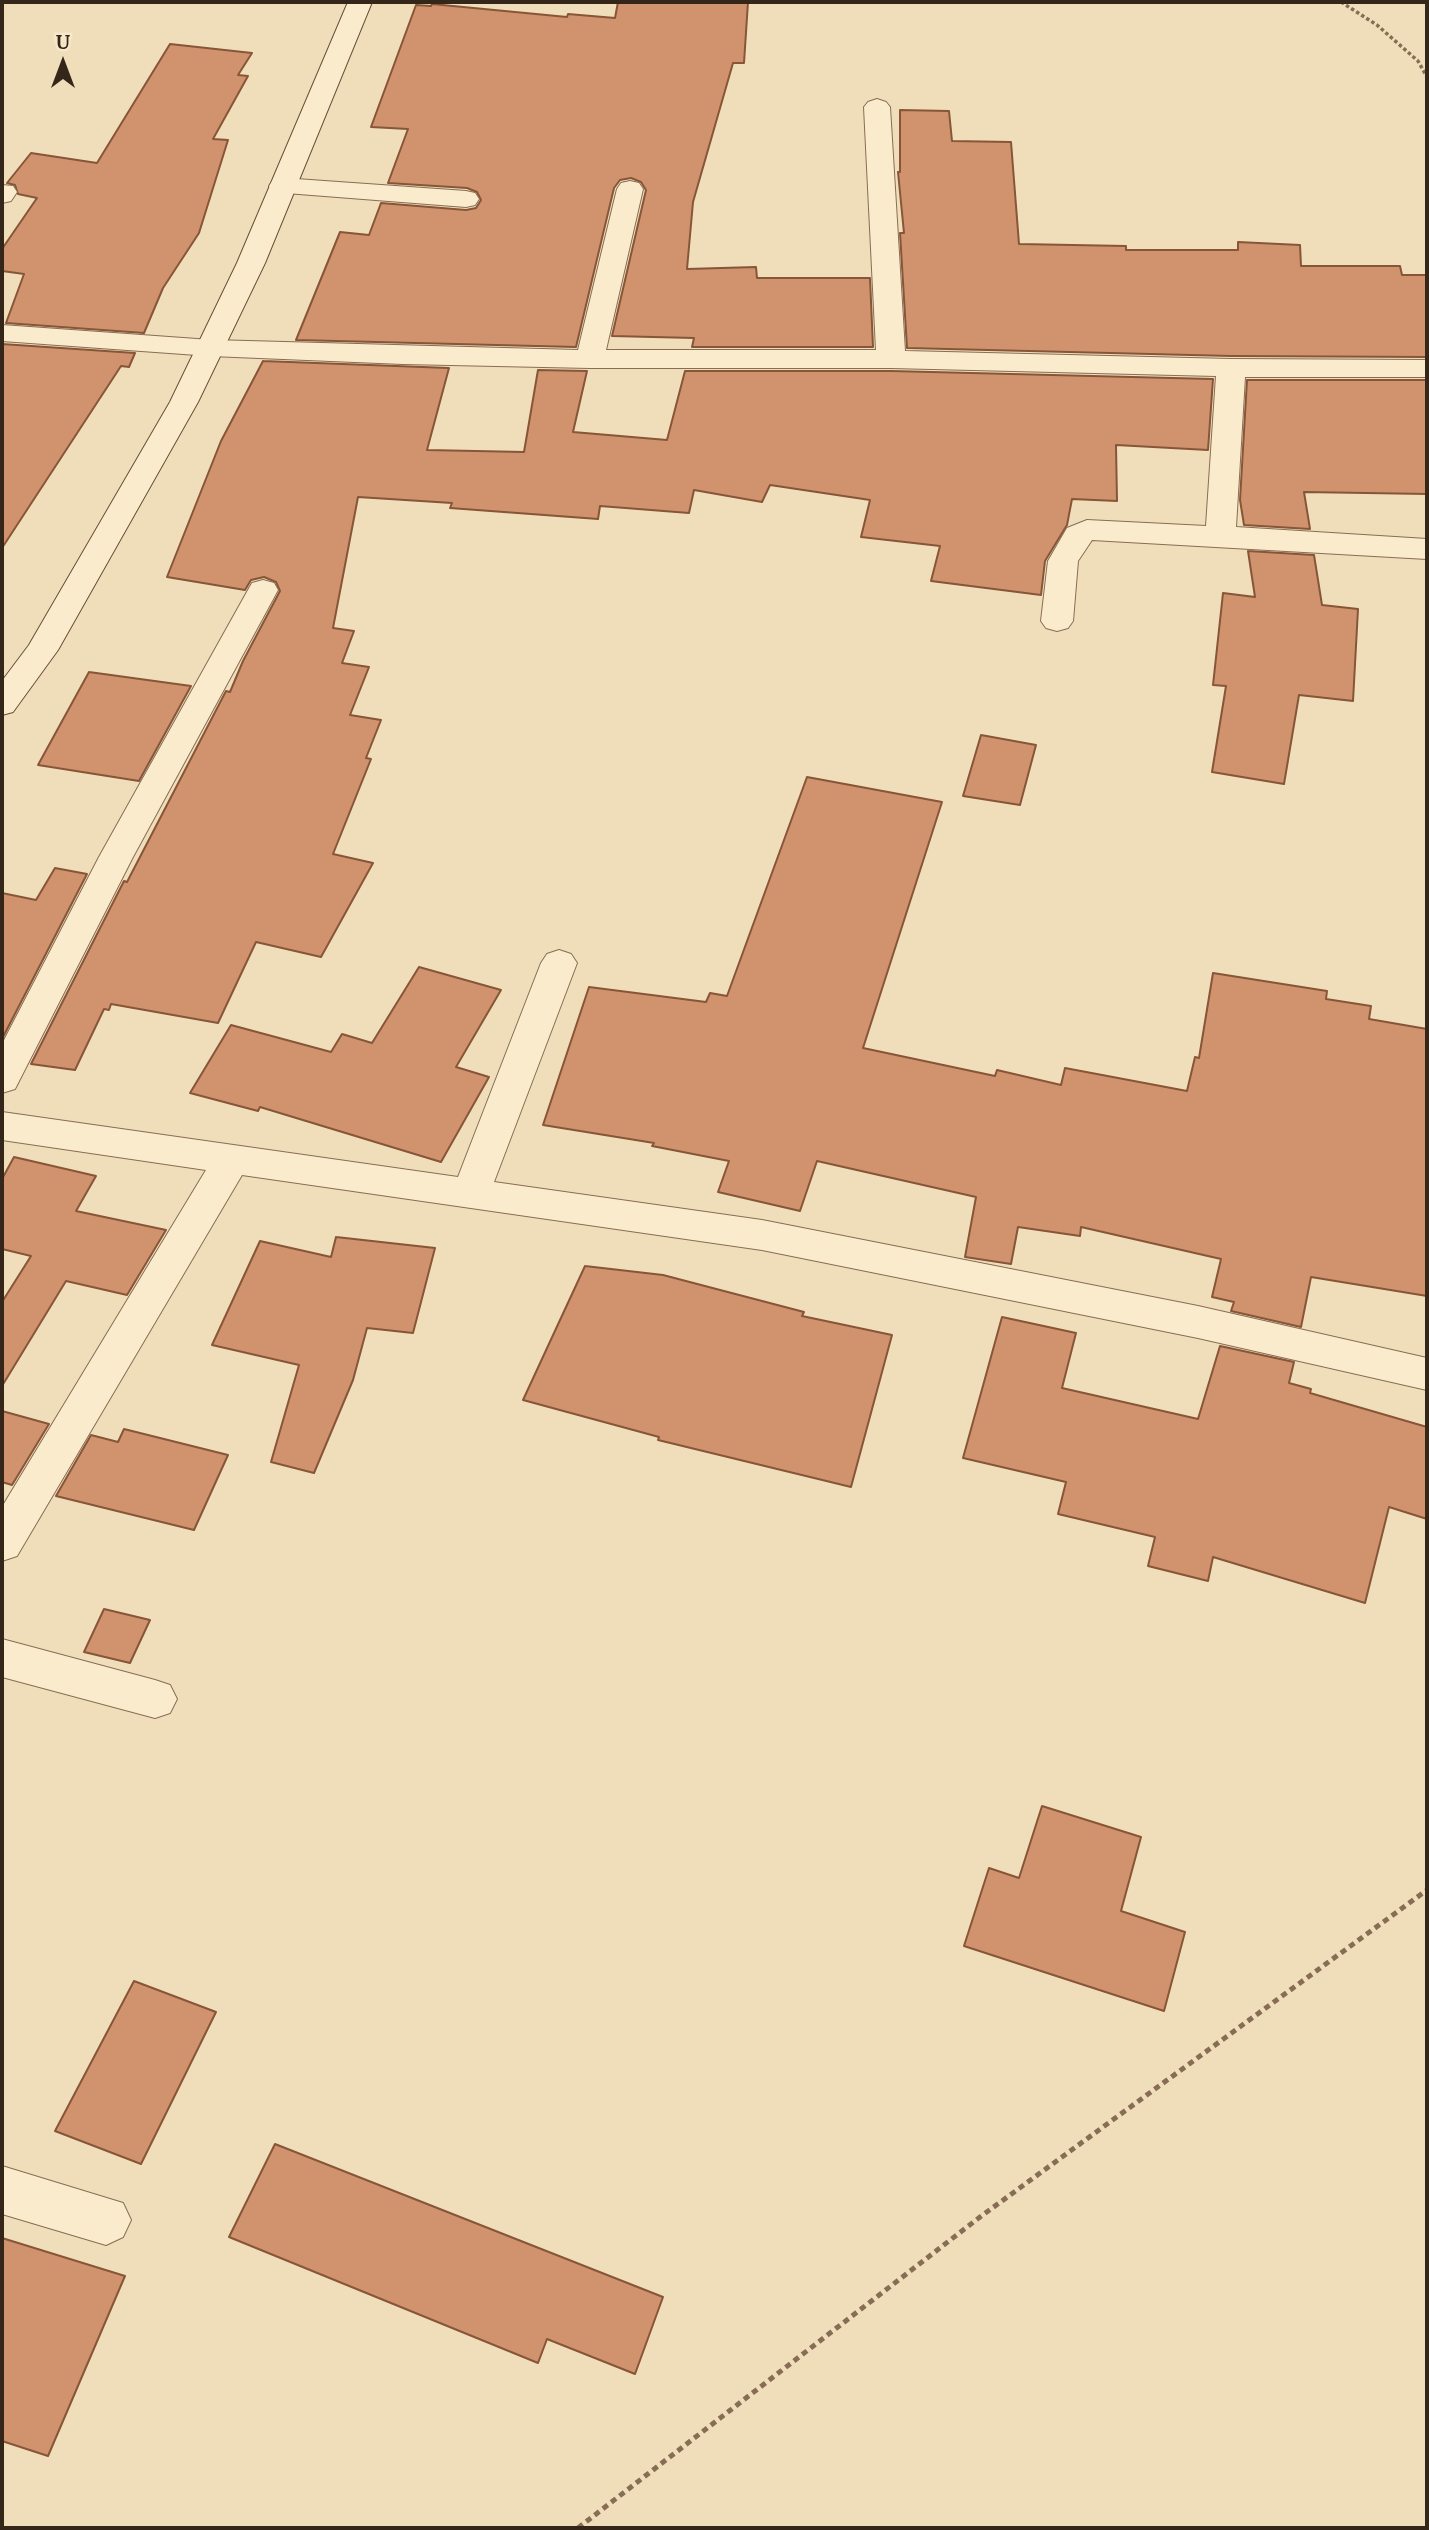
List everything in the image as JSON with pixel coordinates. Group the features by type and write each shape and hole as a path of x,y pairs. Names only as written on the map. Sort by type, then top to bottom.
{"street":[{"path":"2,704 42,650 184,402 251,263 360,2"},
{"path":"877,107 891,359"},
{"path":"282,187 466,199"},
{"path":"590,359 630,189"},
{"path":"2,333 211,348 590,359 891,359 1231,368 1427,368"},
{"path":"1220,536 1231,368"},
{"path":"1057,621 1063,561 1078,535 1087,530 1427,549"},
{"path":"2,1079 116,857 263,590"},
{"path":"471,1193 559,963"},
{"path":"2,1126 762,1235 1198,1322 1427,1374"},
{"path":"2,1543 233,1158"},
{"path":"2,1658 155,1699"},
{"path":"2,2190 106,2220"}],"path":[{"path":"1341,2 1377,25 1418,61 1427,77"},
{"path":"578,2528 979,2217 1427,1890"}],"building":[{"path":"618,2 748,2 744,63 733,63 693,202 687,269 756,267 757,278 870,278 873,347 692,347 694,338 612,336 646,190 641,182 631,178 620,180 614,188 576,347 296,340 340,232 369,235 381,203 466,210 476,208 481,200 477,192 467,188 388,183 408,129 371,127 416,5 432,4 567,17 568,14 615,18"},
{"path":"170,44 252,53 238,75 248,76 213,139 228,140 199,233 163,288 144,333 6,323 24,274 2,271 2,249 37,198 18,194 15,185 7,183 31,153 97,163"},
{"path":"900,110 949,111 952,141 1011,142 1019,244 1126,246 1126,250 1238,250 1238,242 1300,245 1301,266 1400,266 1402,275 1427,275 1427,357 1231,356 907,348 900,233 904,233 898,172"},
{"path":"2,344 135,353 129,367 121,366 2,548"},
{"path":"263,361 449,368 427,450 524,452 538,370 587,371 573,432 667,440 685,371 891,371 1213,379 1208,450 1116,445 1117,501 1072,499 1067,525 1045,561 1041,595 931,581 940,546 861,537 870,500 770,485 762,502 694,490 689,513 600,506 598,519 450,508 452,503 358,497 333,628 354,631 342,663 369,667 350,715 381,720 366,758 371,759 333,854 373,863 321,957 256,942 218,1023 111,1004 109,1010 104,1009 75,1070 31,1064 124,881 127,882 226,691 230,692 243,661 280,591 276,582 264,577 251,580 245,590 167,577 221,441"},
{"path":"1247,380 1427,380 1427,494 1304,492 1310,529 1244,525 1240,500"},
{"path":"1248,551 1314,555 1322,605 1358,609 1353,701 1299,695 1284,784 1212,772 1226,686 1213,685 1223,593 1255,597"},
{"path":"89,672 191,686 139,781 38,765"},
{"path":"981,735 1036,745 1020,805 963,796"},
{"path":"807,777 942,802 863,1048 995,1076 997,1070 1061,1085 1065,1068 1187,1091 1195,1057 1199,1058 1213,973 1327,991 1326,999 1371,1006 1369,1019 1427,1029 1427,1296 1311,1277 1301,1327 1231,1311 1234,1302 1212,1297 1221,1259 1081,1227 1080,1236 1018,1227 1011,1264 965,1257 976,1197 817,1161 800,1211 718,1192 729,1161 652,1146 654,1143 543,1125 589,987 706,1002 710,993 727,996"},
{"path":"55,868 87,874 2,1039 2,893 36,900"},
{"path":"419,967 501,990 456,1067 489,1077 441,1162 260,1107 258,1111 190,1093 231,1025 331,1052 342,1034 372,1043"},
{"path":"14,1157 96,1176 76,1211 166,1230 127,1295 66,1281 2,1386 2,1302 31,1256 2,1249 2,1179"},
{"path":"336,1237 435,1248 413,1333 367,1328 353,1380 314,1473 271,1462 299,1365 212,1345 260,1241 331,1257"},
{"path":"585,1266 663,1275 804,1312 802,1316 892,1335 851,1487 658,1440 659,1437 523,1400"},
{"path":"1002,1317 1076,1333 1062,1388 1198,1419 1220,1346 1294,1362 1289,1383 1311,1389 1310,1393 1427,1427 1427,1519 1389,1507 1365,1603 1213,1557 1208,1581 1148,1566 1155,1537 1058,1514 1066,1482 963,1458"},
{"path":"2,1411 49,1424 12,1485 2,1482"},
{"path":"124,1429 228,1455 194,1530 56,1496 91,1435 118,1442"},
{"path":"104,1609 150,1620 130,1663 84,1652"},
{"path":"1042,1806 1141,1837 1121,1911 1185,1932 1164,2011 964,1946 989,1868 1019,1878"},
{"path":"134,1981 216,2012 141,2164 55,2131"},
{"path":"275,2144 663,2297 635,2374 547,2339 538,2363 229,2237"},
{"path":"2,2238 125,2276 48,2456 2,2441"}]}
